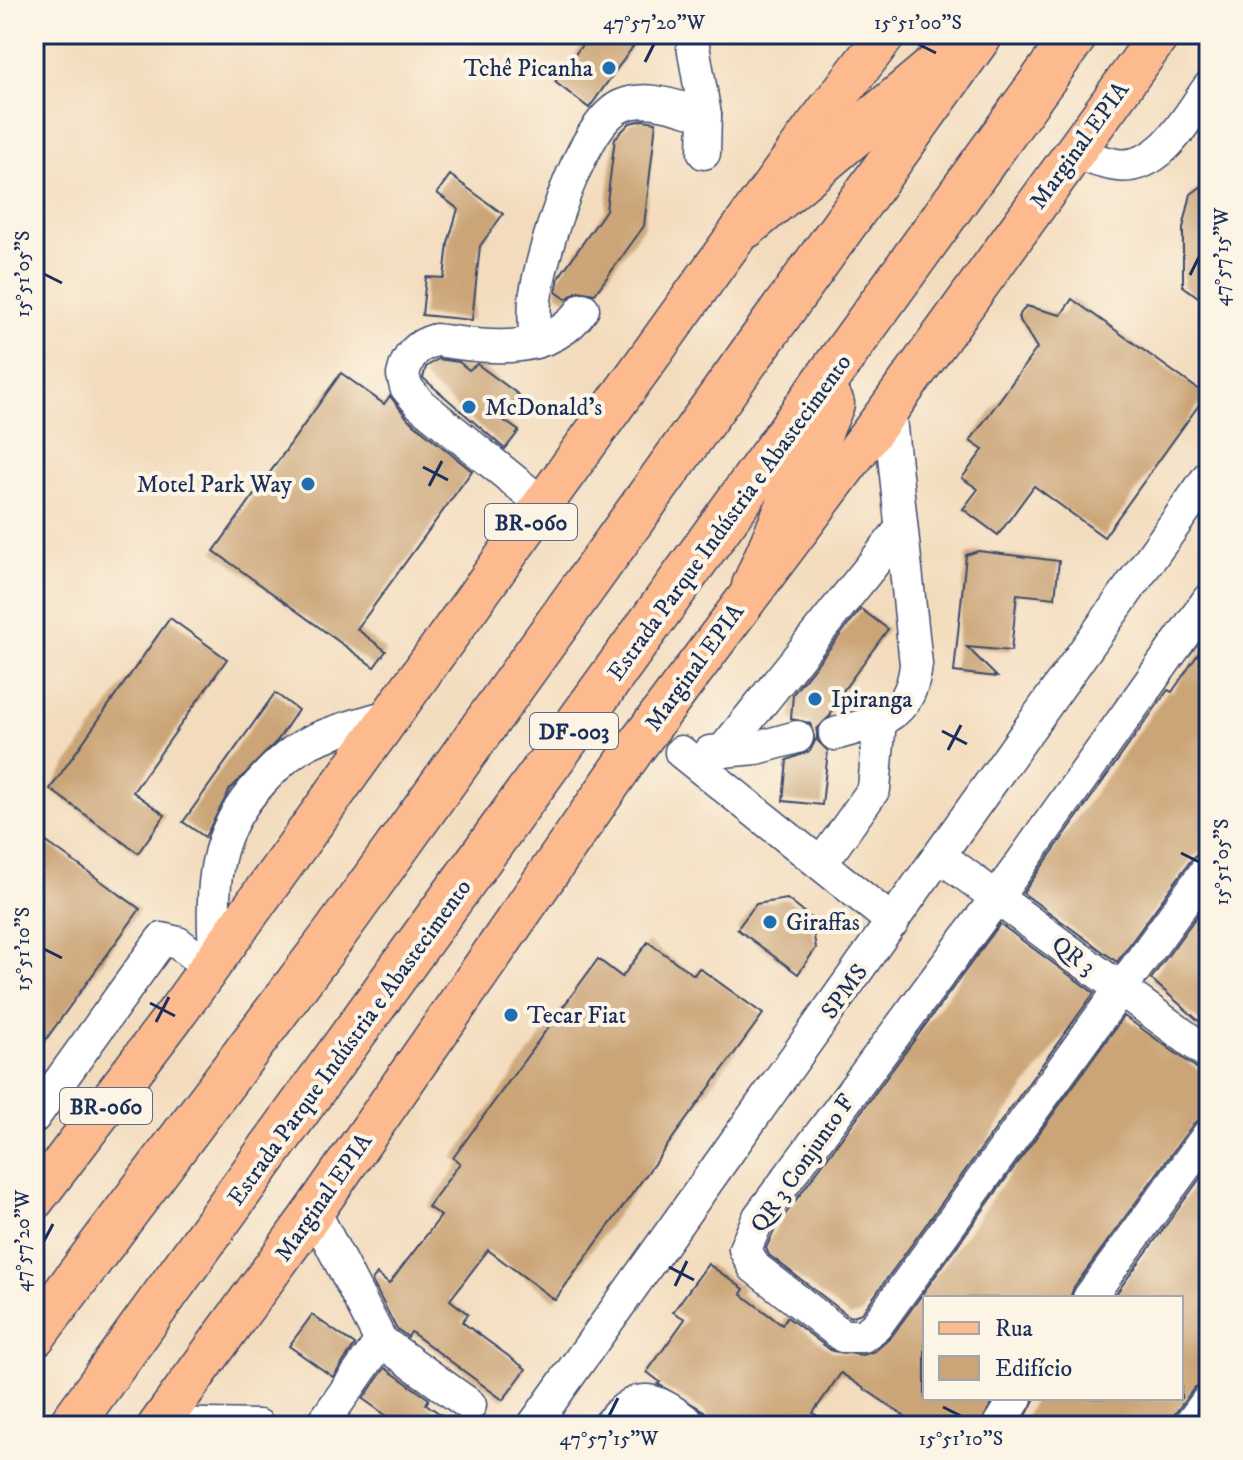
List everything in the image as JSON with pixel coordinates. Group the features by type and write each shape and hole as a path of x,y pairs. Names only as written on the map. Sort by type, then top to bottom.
{"highway":[{"path":"746,226 974,34"},
{"name":"DF-003","path":"34,1335 336,932 981,34"},
{"name":"Estrada Parque Indústria e Abastecimento","path":"70,1426 1076,34"},
{"path":"754,586 865,329"}],"main road":[{"name":"BR-060","path":"34,1200 212,962 886,34"},
{"name":"Marginal EPIA","path":"158,1425 314,1211 635,748 889,409 1160,34"}],"street":[{"path":"691,34 705,115 704,153"},
{"path":"1074,153 1119,166 1139,164 1161,152 1209,87"},
{"path":"535,342 535,296 546,250 585,149 604,119 618,107 633,102 655,101 705,115"},
{"path":"544,505 420,404 406,387 403,375 413,351 436,340 486,347 535,342 559,334 583,309"},
{"path":"835,734 895,713 907,699 914,681 916,664 889,409"},
{"name":"SPMS","path":"533,1426 1209,476"},
{"path":"722,752 901,529"},
{"name":"QR 3 Conjunto F","path":"1209,599 997,897 749,1234 745,1249 754,1267 832,1330 854,1338 876,1326 1209,867"},
{"path":"34,1117 162,939 178,943 212,962 212,897 216,860 226,831 251,792 276,766 305,745 391,715"},
{"path":"821,864 874,789 880,720"},
{"path":"635,748 722,752 797,737"},
{"path":"681,752 893,922"},
{"name":"QR 3","path":"940,856 1209,1054"},
{"path":"1090,1296 1209,1134"},
{"path":"314,1211 381,1341 470,1405"},
{"path":"321,1426 381,1341"},
{"path":"1189,1426 1209,1399"},
{"path":"608,1426 627,1405 648,1400 664,1406 693,1426"},
{"path":"999,1426 1015,1400"},
{"path":"158,1425 259,1426"}],"building":[{"path":"590,34 642,34 589,108 555,82"},
{"path":"643,120 656,122 644,226 595,294 578,291 566,299 556,292 559,277 606,210 615,138 630,123"},
{"path":"450,175 503,214 480,246 472,320 422,315 426,277 444,278 448,243 458,209 437,193"},
{"path":"1209,181 1209,305 1183,286 1183,228 1191,194"},
{"path":"1072,299 1206,395 1104,537 1034,486 998,535 963,509 978,489 962,478 983,450 970,441 1037,348 1018,317 1026,306 1061,315"},
{"name":"McDonald's","path":"438,359 459,362 469,370 477,364 519,395 502,419 519,431 505,449 423,378 426,367"},
{"path":"341,373 384,404 390,396 408,419 472,471 357,629 386,651 374,667 214,551"},
{"path":"978,551 1059,561 1055,598 1017,594 1011,651 967,647 997,677 954,672 966,555"},
{"name":"Ipiranga","path":"861,609 888,629 832,706 831,715 817,729 817,740 828,751 822,805 783,801 787,760 810,751 815,741 810,723 791,719 793,694"},
{"path":"170,618 227,659 133,792 165,815 138,853 50,789"},
{"path":"1209,638 1209,848 1194,856 1117,962 1023,893 1168,690 1172,692"},
{"path":"275,693 298,710 277,741 230,789 205,837 183,822"},
{"path":"34,833 140,909 34,1056"},
{"path":"787,899 811,918 816,948 798,974 737,929 756,904"},
{"path":"1209,899 1209,1030 1151,979"},
{"path":"1000,924 1094,993 862,1313 850,1317 769,1255 766,1248 776,1227"},
{"path":"648,942 694,975 699,968 763,1014 555,1300 488,1250 450,1300 468,1314 462,1322 526,1369 503,1400 411,1332 408,1337 396,1328 372,1281 377,1274 389,1284 441,1216 428,1207 460,1163 453,1158 598,959 622,977"},
{"path":"1124,1016 1209,1077 1209,1115 1194,1123 1074,1287 1071,1296 923,1296 923,1400 993,1400 980,1426 919,1426 841,1373 813,1413 832,1426 712,1426 704,1411 658,1384 660,1382 647,1372 685,1319 673,1312 708,1264 744,1289 741,1294 782,1325 787,1317 832,1351 863,1355 875,1351 891,1337"},
{"path":"1209,1166 1209,1380 1194,1388 1174,1415 1170,1426 1021,1426 1034,1400 1183,1400 1183,1296 1114,1296"},
{"path":"312,1315 355,1345 333,1377 289,1346"},
{"path":"385,1368 429,1399 426,1404 457,1426 401,1426 363,1399"}],"place":[{"name":"Tchê Picanha","path":"609,68"},
{"name":"McDonald's","path":"469,407"},
{"name":"Motel Park Way","path":"308,484"},
{"name":"Ipiranga","path":"815,699"},
{"name":"Giraffas","path":"770,922"},
{"name":"Tecar Fiat","path":"511,1015"}]}
